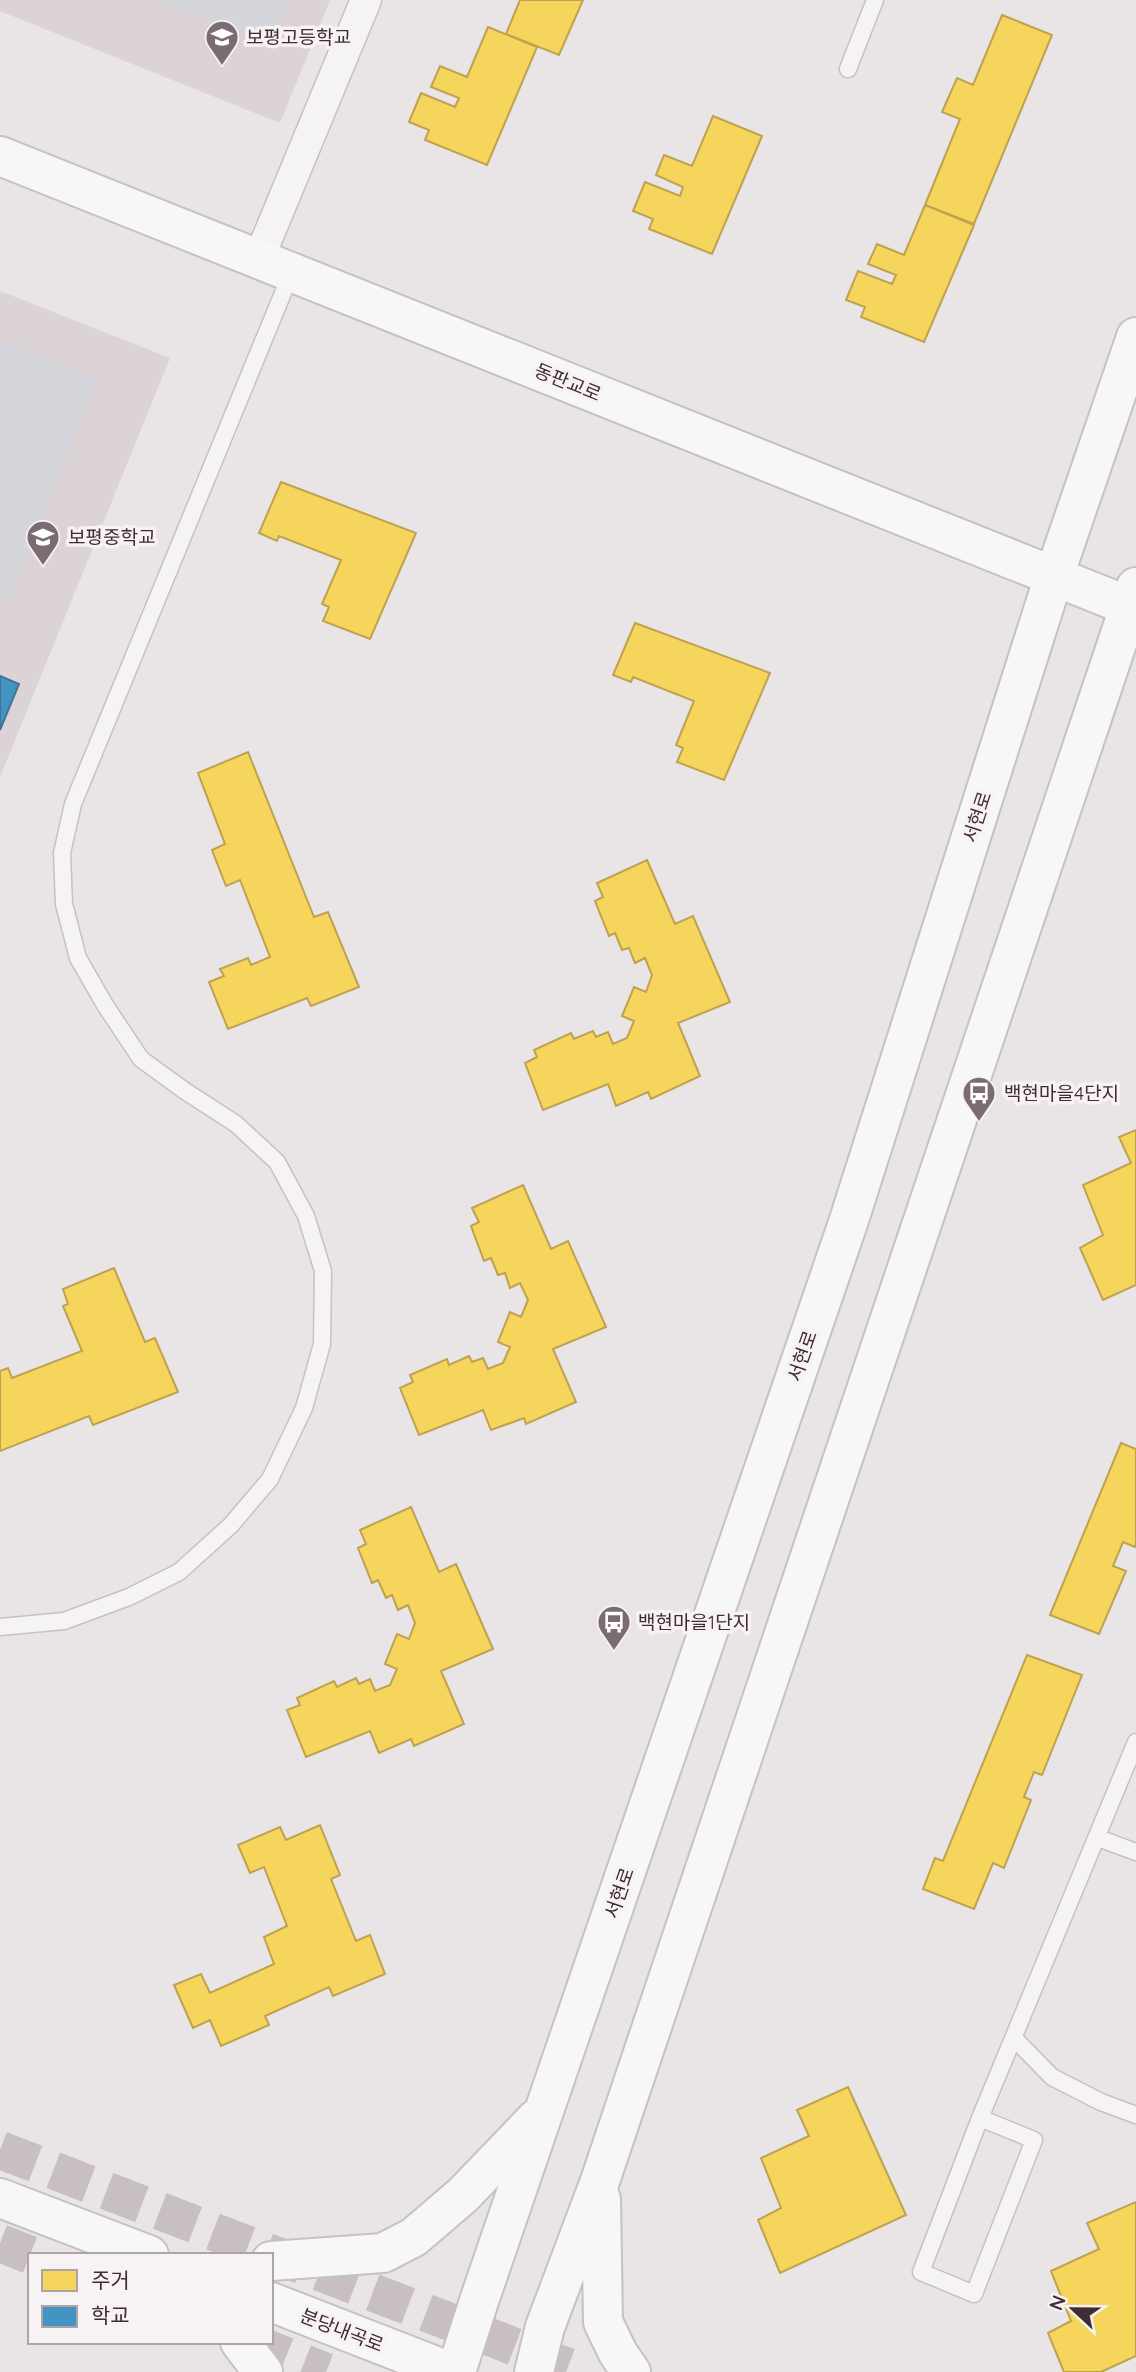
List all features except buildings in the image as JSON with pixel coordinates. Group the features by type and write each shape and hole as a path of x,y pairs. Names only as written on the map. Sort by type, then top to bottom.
{"main road":[{"name":"동판교로","path":"0,156 1054,576 1134,600"},
{"name":"서현로","path":"454,2372 849,1220 1054,576 1136,337"},
{"path":"534,2372 544,2327 600,2182 1134,600"},
{"path":"273,2261 383,2253 414,2237 463,2195 545,2110"},
{"path":"600,2182 603,2322 631,2372"},
{"path":"0,2198 144,2253"},
{"name":"분당내곡로","path":"273,2303 454,2372"},
{"path":"242,2344 263,2372"}],"street":[{"path":"275,265 366,0"}],"lane":[{"path":"848,69 876,0"},
{"path":"0,1627 64,1621 130,1597 179,1572 232,1525 270,1479 304,1408 322,1344 323,1271 306,1216 277,1162 236,1124 141,1059 78,958 64,904 62,853 73,804 275,265"},
{"path":"981,2118 1034,2140 974,2294 921,2272 981,2118 1136,1742"},
{"path":"1098,1838 1136,1852"},
{"path":"1014,2038 1052,2077 1101,2102 1136,2115"}],"shaded area":[{"name":"보평고등학교","path":"0,0 330,0 280,123 0,11"},
{"path":"156,0 290,0 271,46"},
{"name":"보평중학교","path":"0,291 170,358 0,777"},
{"path":"0,340 97,380 8,601 0,598"}],"tunnel":[{"path":"0,2150 270,2253"},
{"path":"0,2243 28,2254"},
{"path":"273,2254 581,2372"},
{"path":"256,2344 326,2372"}],"place":[{"name":"보평고등학교","path":"222,67"},
{"name":"보평중학교","path":"43,567"},
{"name":"백현마을4단지","path":"979,1123"},
{"name":"백현마을1단지","path":"614,1652"}]}
